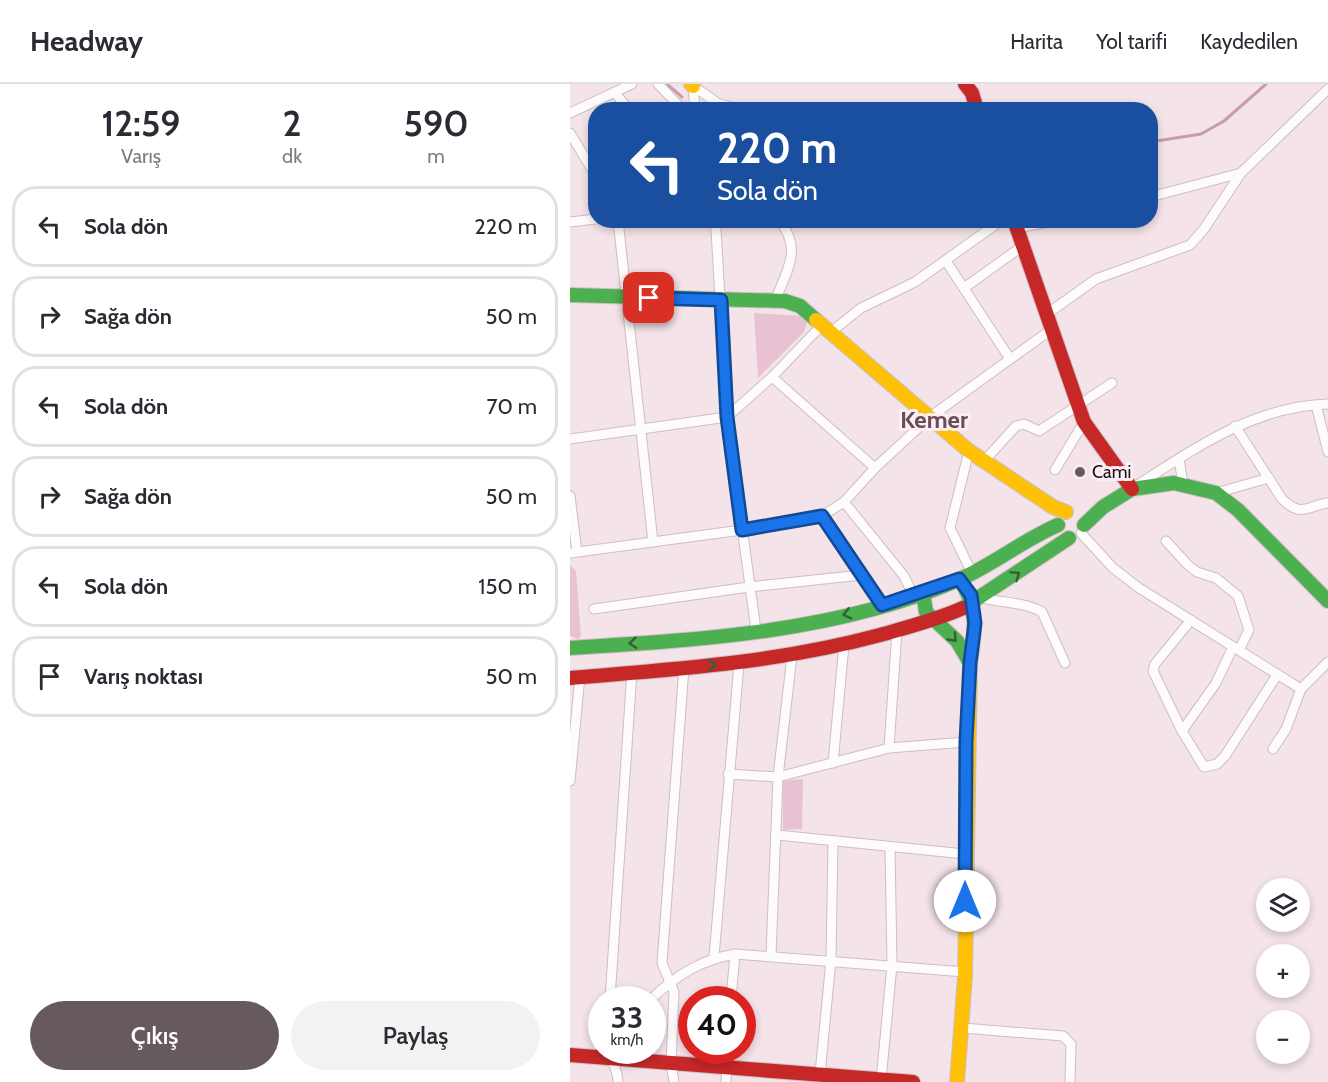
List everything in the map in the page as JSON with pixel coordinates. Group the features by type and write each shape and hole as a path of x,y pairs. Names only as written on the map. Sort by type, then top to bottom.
{"street":[{"path":"597,102 632,84"},
{"path":"658,84 675,102"},
{"path":"965,84 972,93 975,102"},
{"path":"692,85 694,102"},
{"path":"692,85 716,102"},
{"path":"1047,314 1096,279 1190,245 1204,229 1241,173 1328,89"},
{"path":"616,94 622,102"},
{"path":"570,113 588,106"},
{"path":"570,134 588,163"},
{"path":"1158,194 1241,173"},
{"path":"570,222 588,220"},
{"path":"619,228 653,542"},
{"path":"714,228 721,300 727,417 756,630"},
{"path":"775,301 793,246 784,228"},
{"path":"570,439 727,417 827,329 861,308 915,282 991,228"},
{"path":"1017,228 1080,405 1084,422 1132,489"},
{"path":"964,288 1023,245"},
{"path":"946,261 1010,359"},
{"path":"570,295 775,301 800,306 969,451 985,460 1068,522 1113,568 1130,581 1301,689"},
{"path":"570,496 574,552 742,530 822,516 844,502 875,468 930,417 1052,329"},
{"path":"772,377 875,468"},
{"path":"985,460 1016,426 1024,424 1040,431 1112,383"},
{"path":"574,646 803,625 918,594 965,576 1040,532 1103,507 1235,426 1289,409 1328,404"},
{"path":"1316,405 1328,452"},
{"path":"1055,470 1084,422"},
{"path":"1235,426 1291,507 1302,511 1328,503"},
{"path":"969,451 951,528 967,588 978,601 1026,604 1042,612 1065,663"},
{"path":"1179,459 1183,484"},
{"path":"1216,493 1269,478"},
{"path":"1132,489 1152,485 1183,484 1216,493 1238,510 1328,601"},
{"path":"844,502 918,594 932,620 957,641 970,663"},
{"path":"822,516 882,605"},
{"path":"570,781 575,677 739,664 792,656 844,645 932,620 978,601 1068,522"},
{"path":"1166,541 1197,572 1216,578 1238,596 1249,630 1182,731"},
{"path":"594,609 749,587 861,575"},
{"path":"957,1082 963,1028 965,972 966,742 970,663 978,601"},
{"path":"1191,620 1155,664 1153,671 1182,731 1200,764 1204,767 1217,764 1225,756 1277,675"},
{"path":"889,748 897,630"},
{"path":"832,763 844,645"},
{"path":"771,955 778,777 792,656"},
{"path":"1273,749 1286,729 1301,689 1328,662"},
{"path":"714,957 739,664"},
{"path":"674,1082 671,1063 674,992 662,963 684,667"},
{"path":"611,986 632,671"},
{"path":"728,774 778,777 889,748 966,742"},
{"path":"777,835 965,854"},
{"path":"820,1074 831,960 833,841"},
{"path":"881,1080 892,965 890,847"},
{"path":"666,986 689,968 714,957 735,954 771,955 965,972"},
{"path":"732,986 735,954"},
{"path":"963,1028 1063,1036 1071,1044 1070,1082"},
{"path":"570,1055 588,1055"},
{"path":"666,1062 727,1066 782,1076 820,1074 913,1082"},
{"path":"615,1064 618,1072 618,1082"},
{"path":"726,1082 727,1066"}],"shaded area":[{"path":"754,313 802,316 807,322 804,332 758,378"},
{"path":"570,565 576,571 581,636 578,639 570,636"},
{"path":"803,779 802,829 783,830 783,781"}],"waterway":[{"path":"667,84 682,97"},
{"path":"1158,141 1201,134 1224,121 1266,84"}],"traffic: fast":[{"path":"570,295 785,301 800,306 816,320"},
{"path":"1084,525 1103,507 1132,489 1174,483 1216,493 1238,510 1328,601"},
{"path":"570,648 718,637 816,622 865,611 912,598 958,580 1058,525"},
{"path":"963,608 1069,538"},
{"path":"923,592 926,612 957,641 970,663 974,630 973,609 959,579"}],"traffic: slow":[{"path":"816,320 969,451 1053,507 1066,512"},
{"path":"957,1082 965,977 970,663"}],"traffic: jam":[{"path":"965,84 972,93 975,102"},
{"path":"1017,228 1084,422 1132,489"},
{"path":"570,678 764,659 841,645 932,620 963,608"},
{"path":"570,1055 913,1082"}],"place":[{"name":"Cami","path":"1080,472"}],"district":[{"name":"Kemer","path":"934,419"}],"route":[{"path":"649,298 721,300 727,417 742,530 822,516 882,605 959,579 971,595 974,603 975,623 970,663 966,742 965,901"}]}
